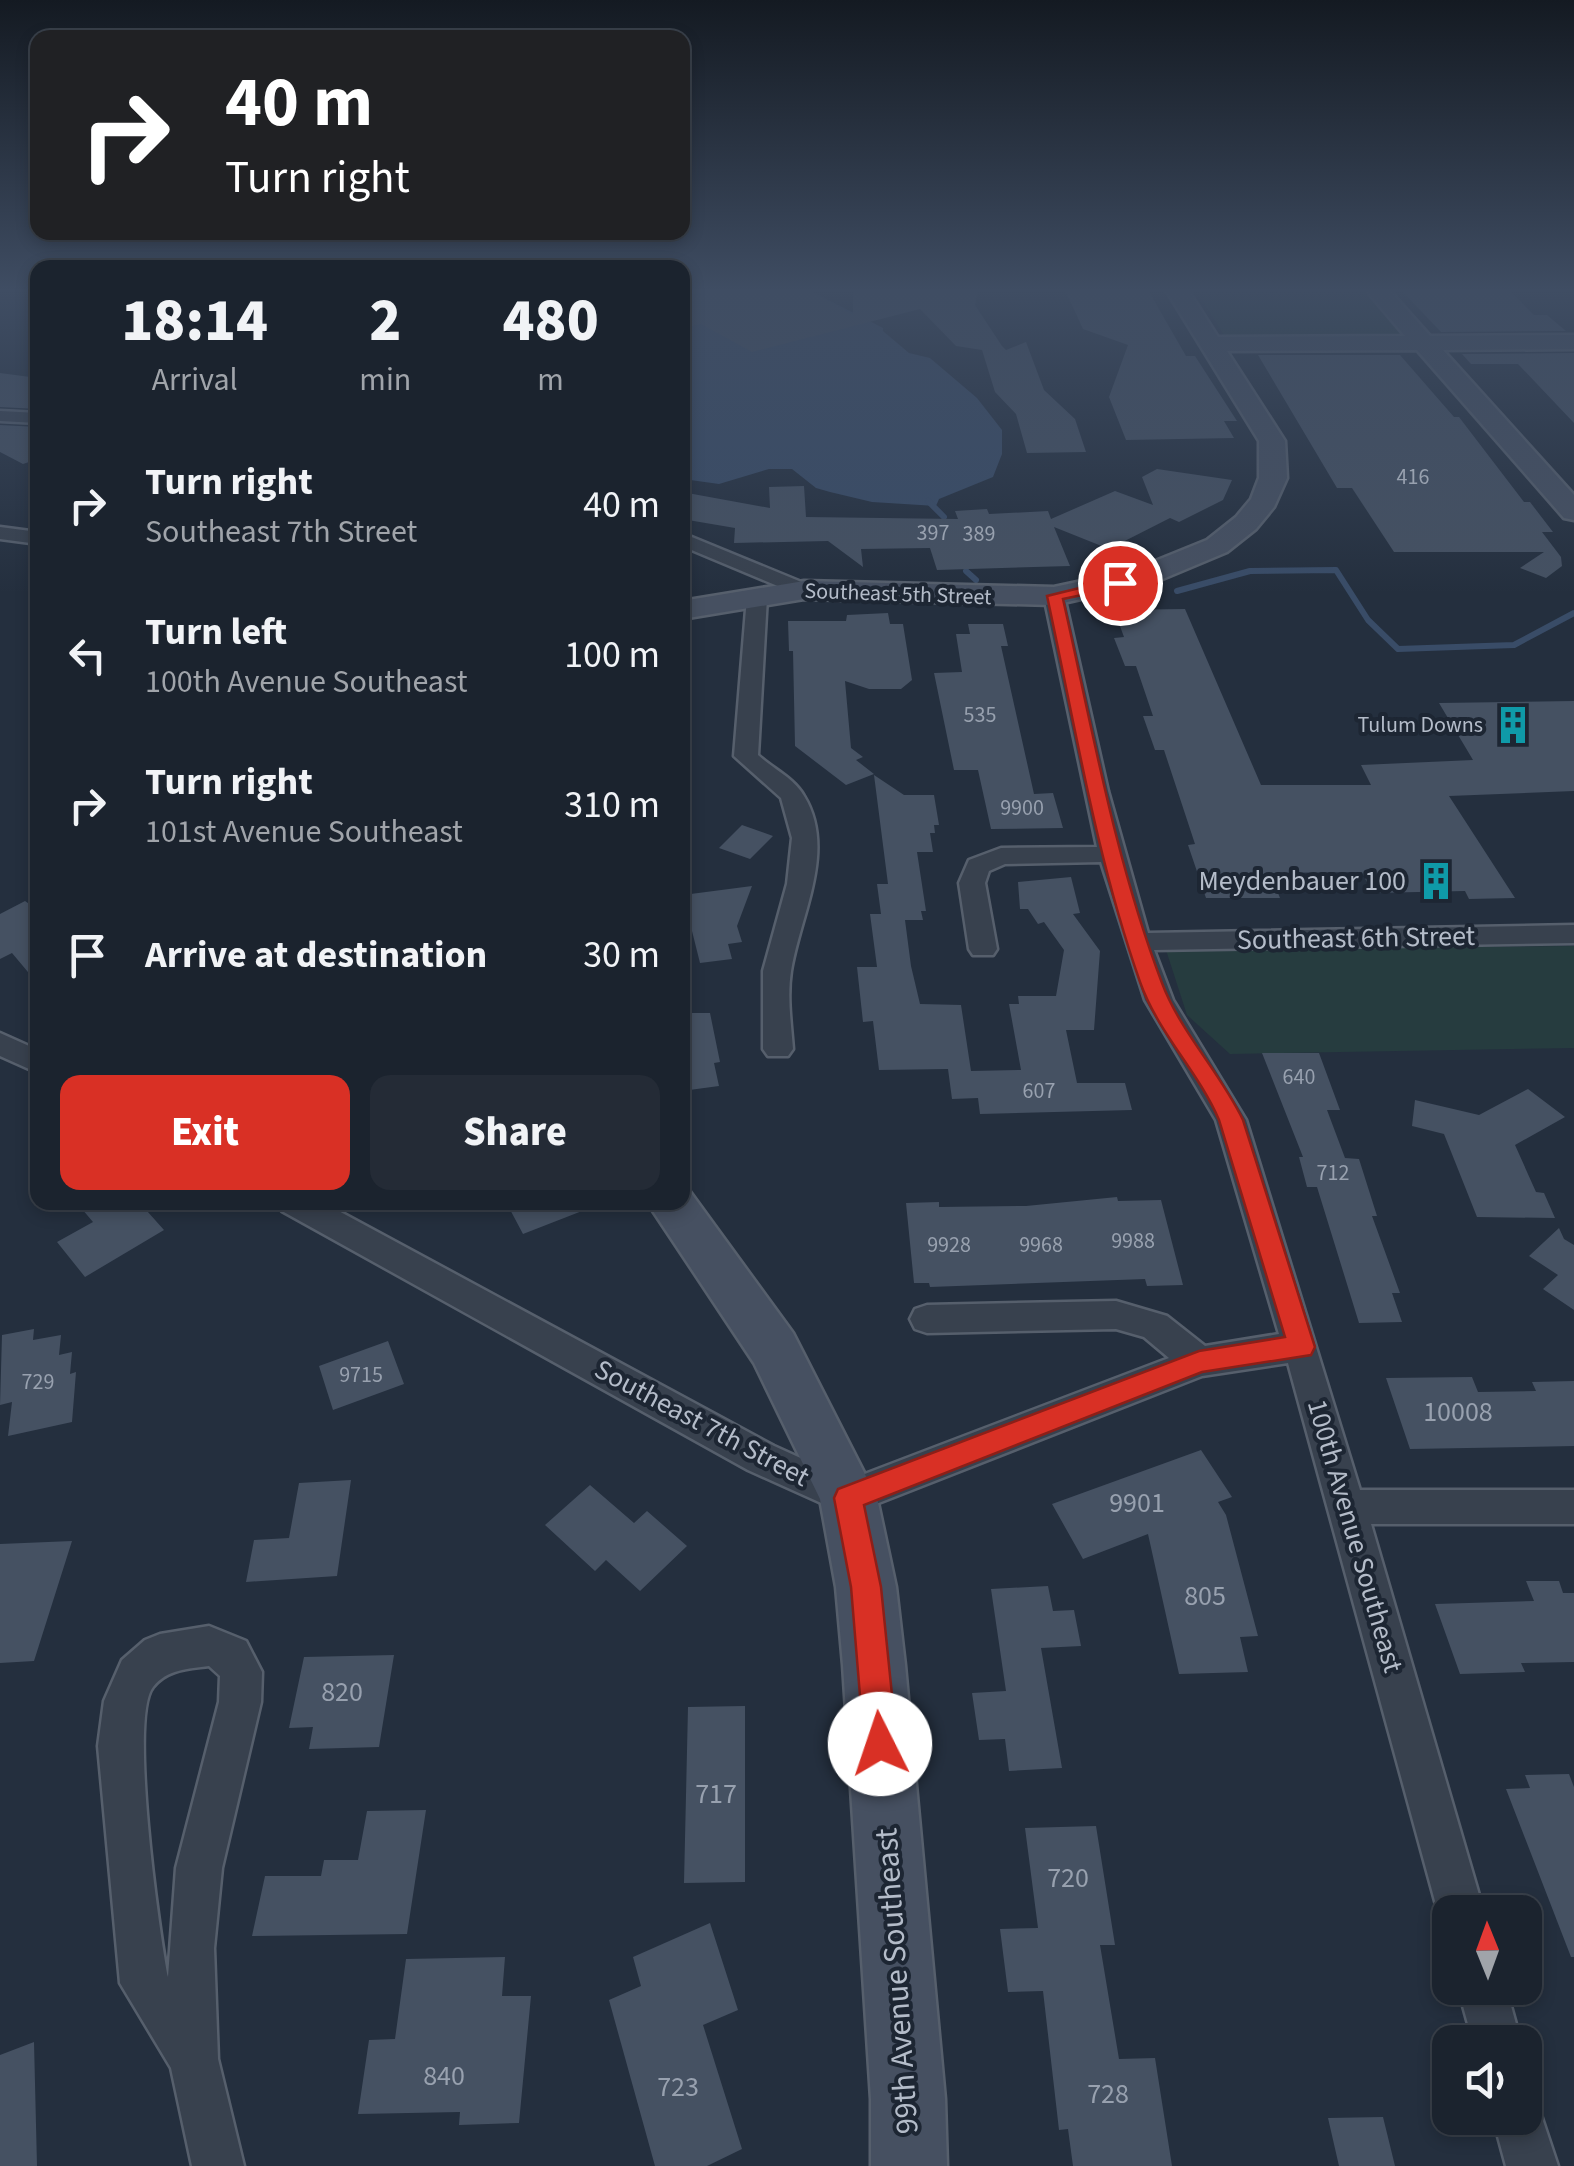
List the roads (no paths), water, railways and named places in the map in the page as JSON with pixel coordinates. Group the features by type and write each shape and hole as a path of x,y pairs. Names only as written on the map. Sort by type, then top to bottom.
{"street":[{"name":"Southeast 5th Street","path":"690,609 804,590 1054,596 1112,585 1184,563 1217,546 1246,523 1264,501 1273,478 1272,442 1241,391"},
{"path":"1467,391 1574,512"},
{"path":"0,416 30,418"},
{"path":"0,533 30,537"},
{"path":"690,542 804,590"},
{"name":"100th Avenue Southeast","path":"1054,596 1112,854 1138,942 1169,1021 1219,1093 1231,1120 1302,1347 1456,1895"},
{"path":"757,597 746,756 792,795 801,823 803,853 798,900 774,987 778,1049"},
{"path":"983,949 972,883 978,866 1000,856 1112,854"},
{"name":"Southeast 6th Street","path":"1138,942 1574,934"},
{"path":"0,1043 30,1059"},
{"name":"Southeast 7th Street","path":"309,1210 761,1458 848,1498"},
{"name":"99th Avenue Southeast","path":"677,1210 774,1349 848,1498 866,1587 874,1665 908,2099 909,2166"},
{"path":"927,1319 1116,1315 1155,1326 1199,1362"},
{"path":"848,1498 1199,1362 1258,1350 1302,1347"},
{"path":"1347,1506 1574,1507"},
{"path":"193,2058 144,1983 120,1746 125,1701 137,1674 160,1654 209,1646 231,1655 241,1672 240,1702 199,1868 191,1948 193,2058 218,2166"},
{"path":"1523,2135 1532,2166"}],"water":[{"path":"690,391 969,391 1002,430 1002,454 993,477 939,499 936,506 872,502 830,492 816,488 792,469 769,469 719,484 690,480"}],"waterway":[{"path":"928,501 944,517"},
{"path":"1177,591 1250,571 1336,570 1368,620 1398,649 1514,645 1574,613"},
{"path":"966,571 976,580"}],"place":[{"name":"Tulum Downs","path":"1513,725"},
{"name":"Meydenbauer 100","path":"1436,881"}]}
